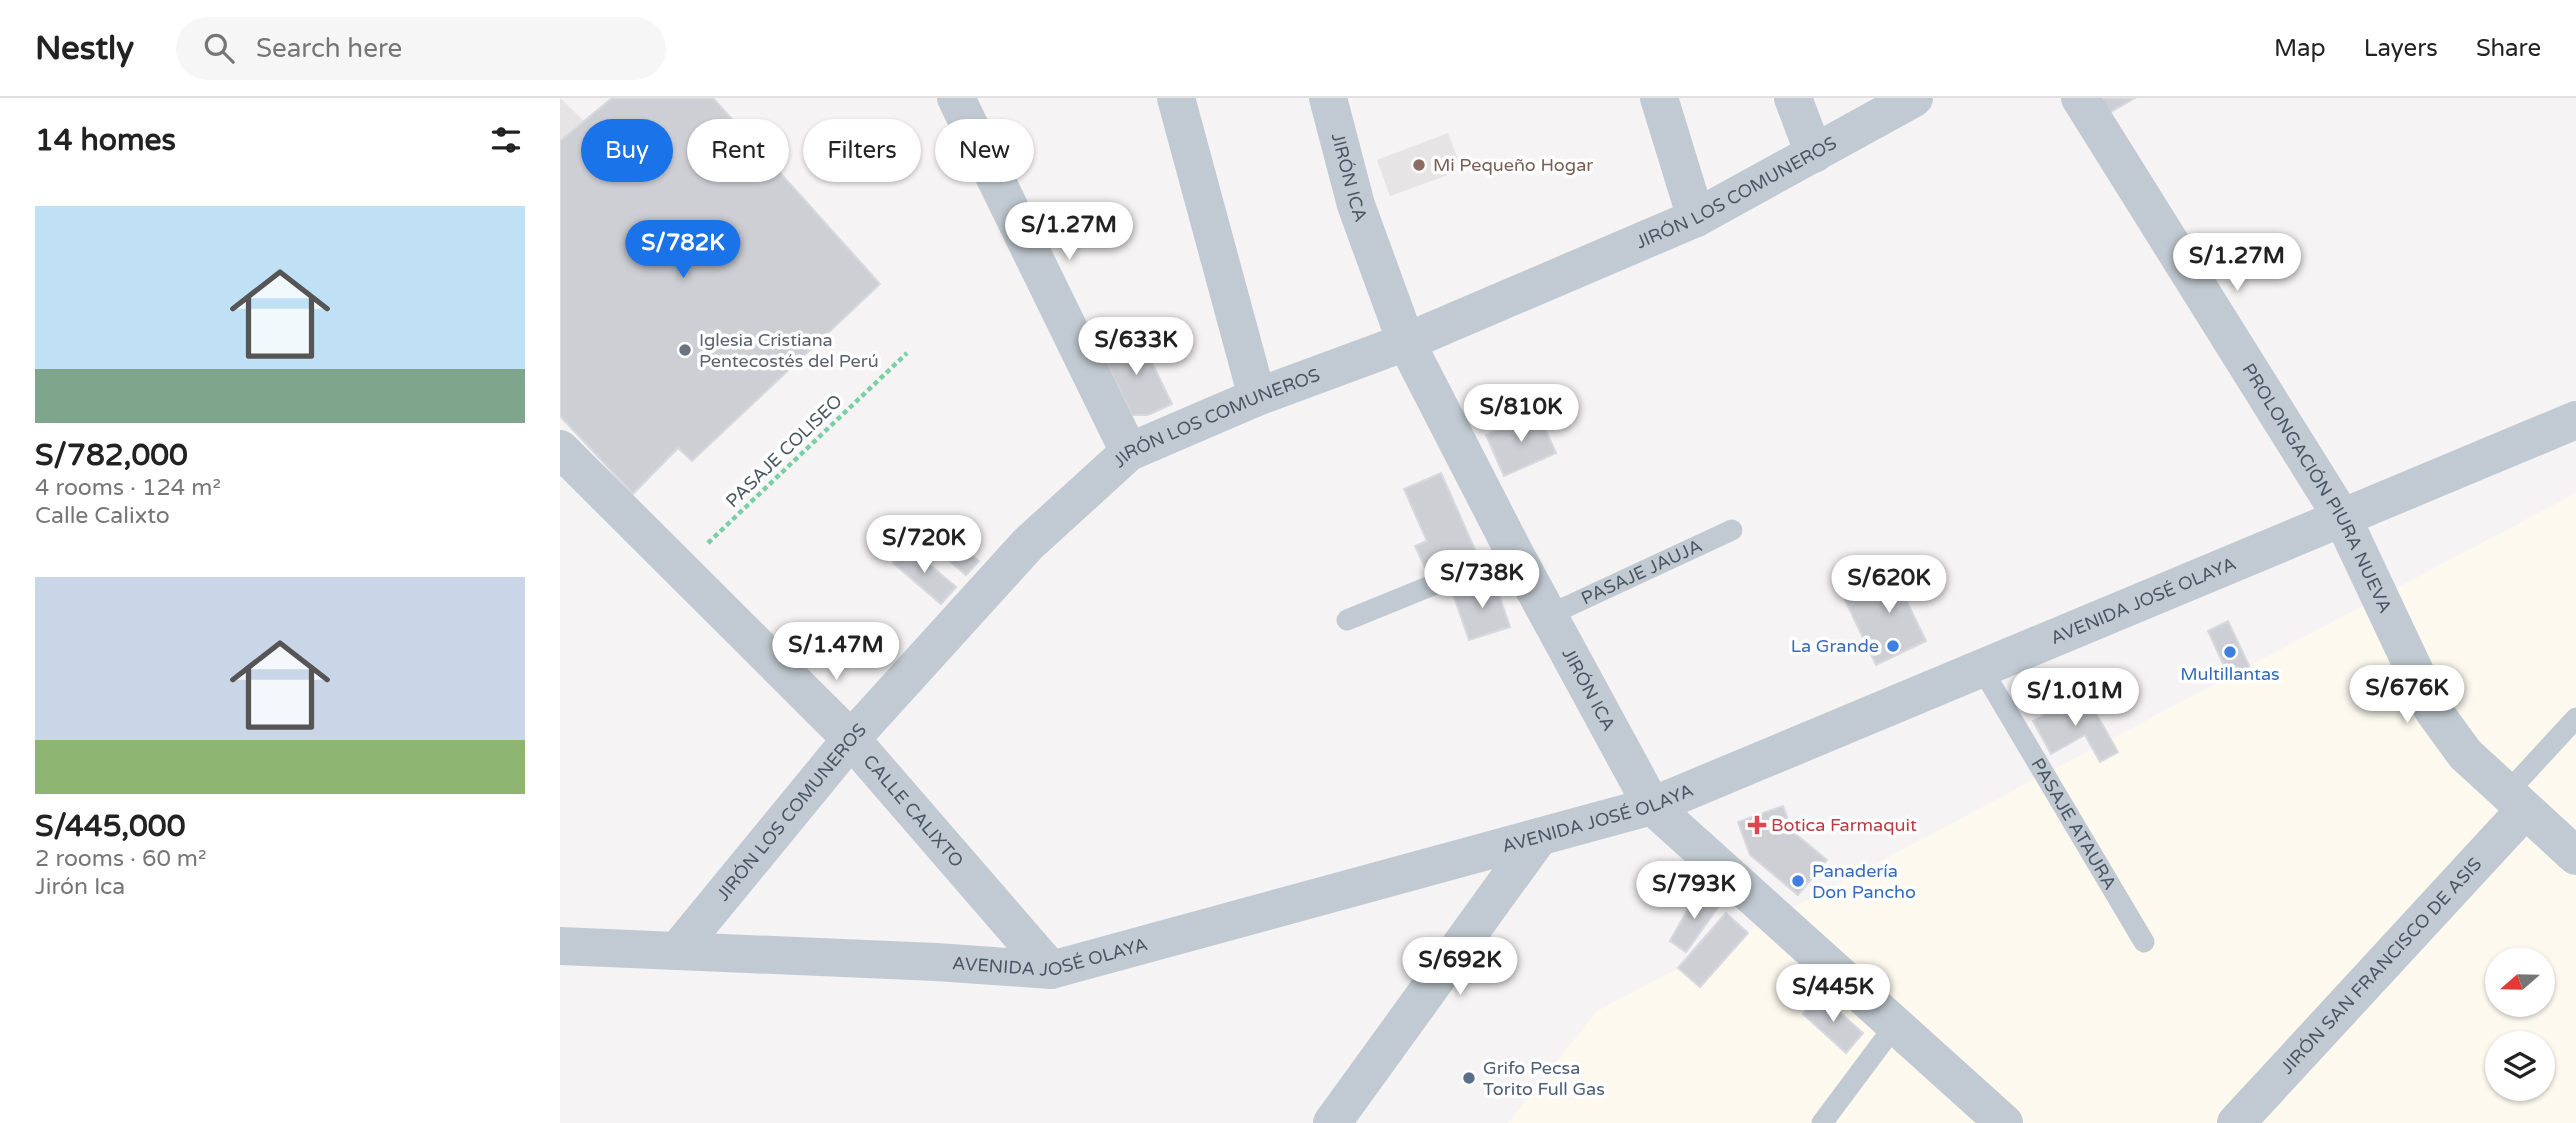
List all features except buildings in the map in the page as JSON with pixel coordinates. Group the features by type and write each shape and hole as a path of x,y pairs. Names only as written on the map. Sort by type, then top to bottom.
{"street":[{"path":"956,98 1129,452"},
{"path":"1176,98 1257,397"},
{"name":"JIRÓN ICA","path":"1328,98 1356,205 1406,342 1514,552 1652,806 2004,1123"},
{"path":"1659,98 1696,218"},
{"path":"1793,98 1814,154"},
{"name":"JIRÓN LOS COMUNEROS","path":"677,951 851,739 1028,544 1129,452 1257,397 1406,342 1696,218 1914,98"},
{"name":"PROLONGACIÓN PIURA NUEVA","path":"2080,98 2343,519 2433,710 2465,754 2515,803 2576,856"},
{"name":"AVENIDA JOSÉ OLAYA","path":"561,950 677,951 1051,971 1652,806 2576,420"},
{"name":"CALLE CALIXTO","path":"560,449 851,739 1051,971"},
{"name":"JIRÓN SAN FRANCISCO DE ASIS","path":"2236,1123 2515,803"},
{"path":"1332,1123 1539,837"}],"lane":[{"name":"PASAJE JAUJA","path":"1549,615 1732,530"},
{"path":"1347,620 1514,552"},
{"name":"PASAJE ATAURA","path":"1982,669 2144,942"},
{"path":"2515,803 2576,718"},
{"path":"1822,1123 1896,1024"}],"path":[{"name":"PASAJE COLISEO","path":"680,570 907,353"}],"shaded area":[{"path":"560,98 582,119 581,124 560,141"},
{"name":"Mi Pequeño Hogar","path":"1448,133 1462,170 1390,196 1377,160"},
{"path":"2576,493 2576,1123 1508,1123 1597,1011"}],"place":[{"name":"Mi Pequeño Hogar","path":"1419,165"},
{"name":"Iglesia Cristiana Pentecostés del Perú","path":"685,350"},
{"name":"La Grande","path":"1893,646"},
{"name":"Multillantas","path":"2230,652"},
{"name":"Botica Farmaquit","path":"1757,825"},
{"name":"Panadería Don Pancho","path":"1798,881"},
{"name":"Grifo Pecsa Torito Full Gas","path":"1469,1078"}]}
